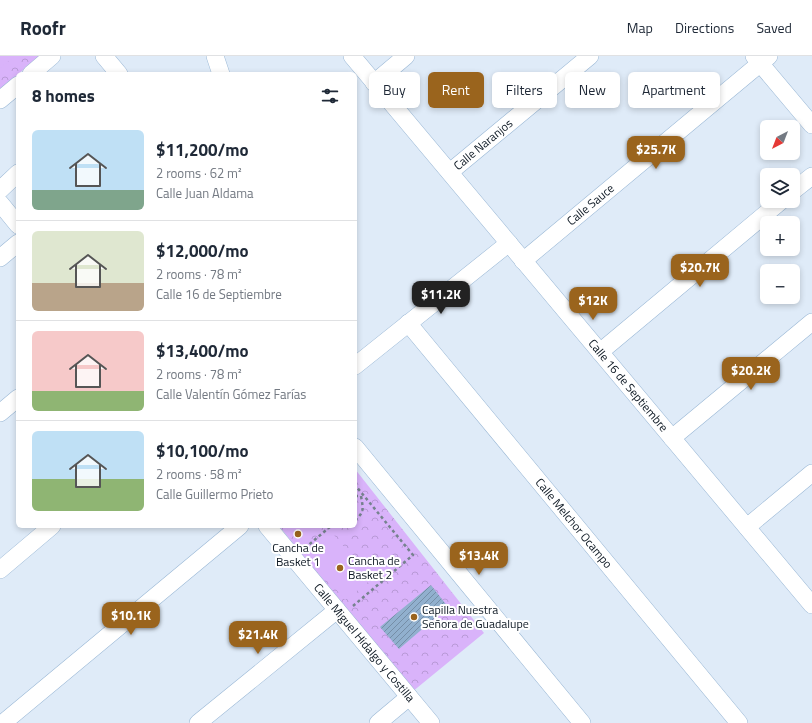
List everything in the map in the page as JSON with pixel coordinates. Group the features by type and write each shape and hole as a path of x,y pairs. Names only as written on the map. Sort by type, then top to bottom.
{"street":[{"path":"33,72 52,56"},
{"path":"104,56 117,72"},
{"path":"215,56 220,72"},
{"name":"Calle 16 de Septiembre","path":"352,56 369,77"},
{"path":"387,72 406,56"},
{"name":"Calle Naranjos","path":"450,172 590,56"},
{"path":"761,59 812,125"},
{"name":"Calle Sauce","path":"524,261 761,59"},
{"path":"0,100 16,87"},
{"name":"Calle 16 de Septiembre","path":"395,108 812,605"},
{"path":"0,190 16,176"},
{"path":"800,185 812,176"},
{"path":"0,203 16,223"},
{"path":"600,352 774,208"},
{"path":"357,364 508,243"},
{"path":"0,258 16,245"},
{"path":"672,438 812,322"},
{"name":"Calle Melchor Ocampo","path":"408,323 739,723"},
{"path":"0,413 16,400"},
{"path":"357,449 582,723"},
{"path":"747,527 812,473"},
{"path":"0,570 50,528"},
{"path":"3,723 238,528"},
{"name":"Calle Miguel Hidalgo y Costilla","path":"269,528 342,610 431,723"},
{"path":"198,723 342,610"},
{"path":"378,723 409,697"}],"path":[{"path":"342,610 413,555 357,487"},
{"path":"357,496 361,496 363,508 361,515 357,518"},
{"path":"304,549 329,528"}],"green space":[{"path":"0,56 39,56 21,72 16,72 16,76 0,90"},
{"path":"0,56 15,56 0,68"},
{"path":"357,472 484,633 412,692 281,528 357,528"},
{"name":"Cancha de Basket 1","path":"286,528 312,528 297,541"},
{"name":"Cancha de Basket 2","path":"333,534 372,579 345,600 309,557"}],"building":[{"name":"Capilla Nuestra Señora de Guadalupe","path":"431,585 448,607 399,649 380,627"}],"place":[{"name":"Cancha de Basket 1","path":"298,534"},
{"name":"Cancha de Basket 2","path":"340,568"},
{"name":"Capilla Nuestra Señora de Guadalupe","path":"414,617"}]}
